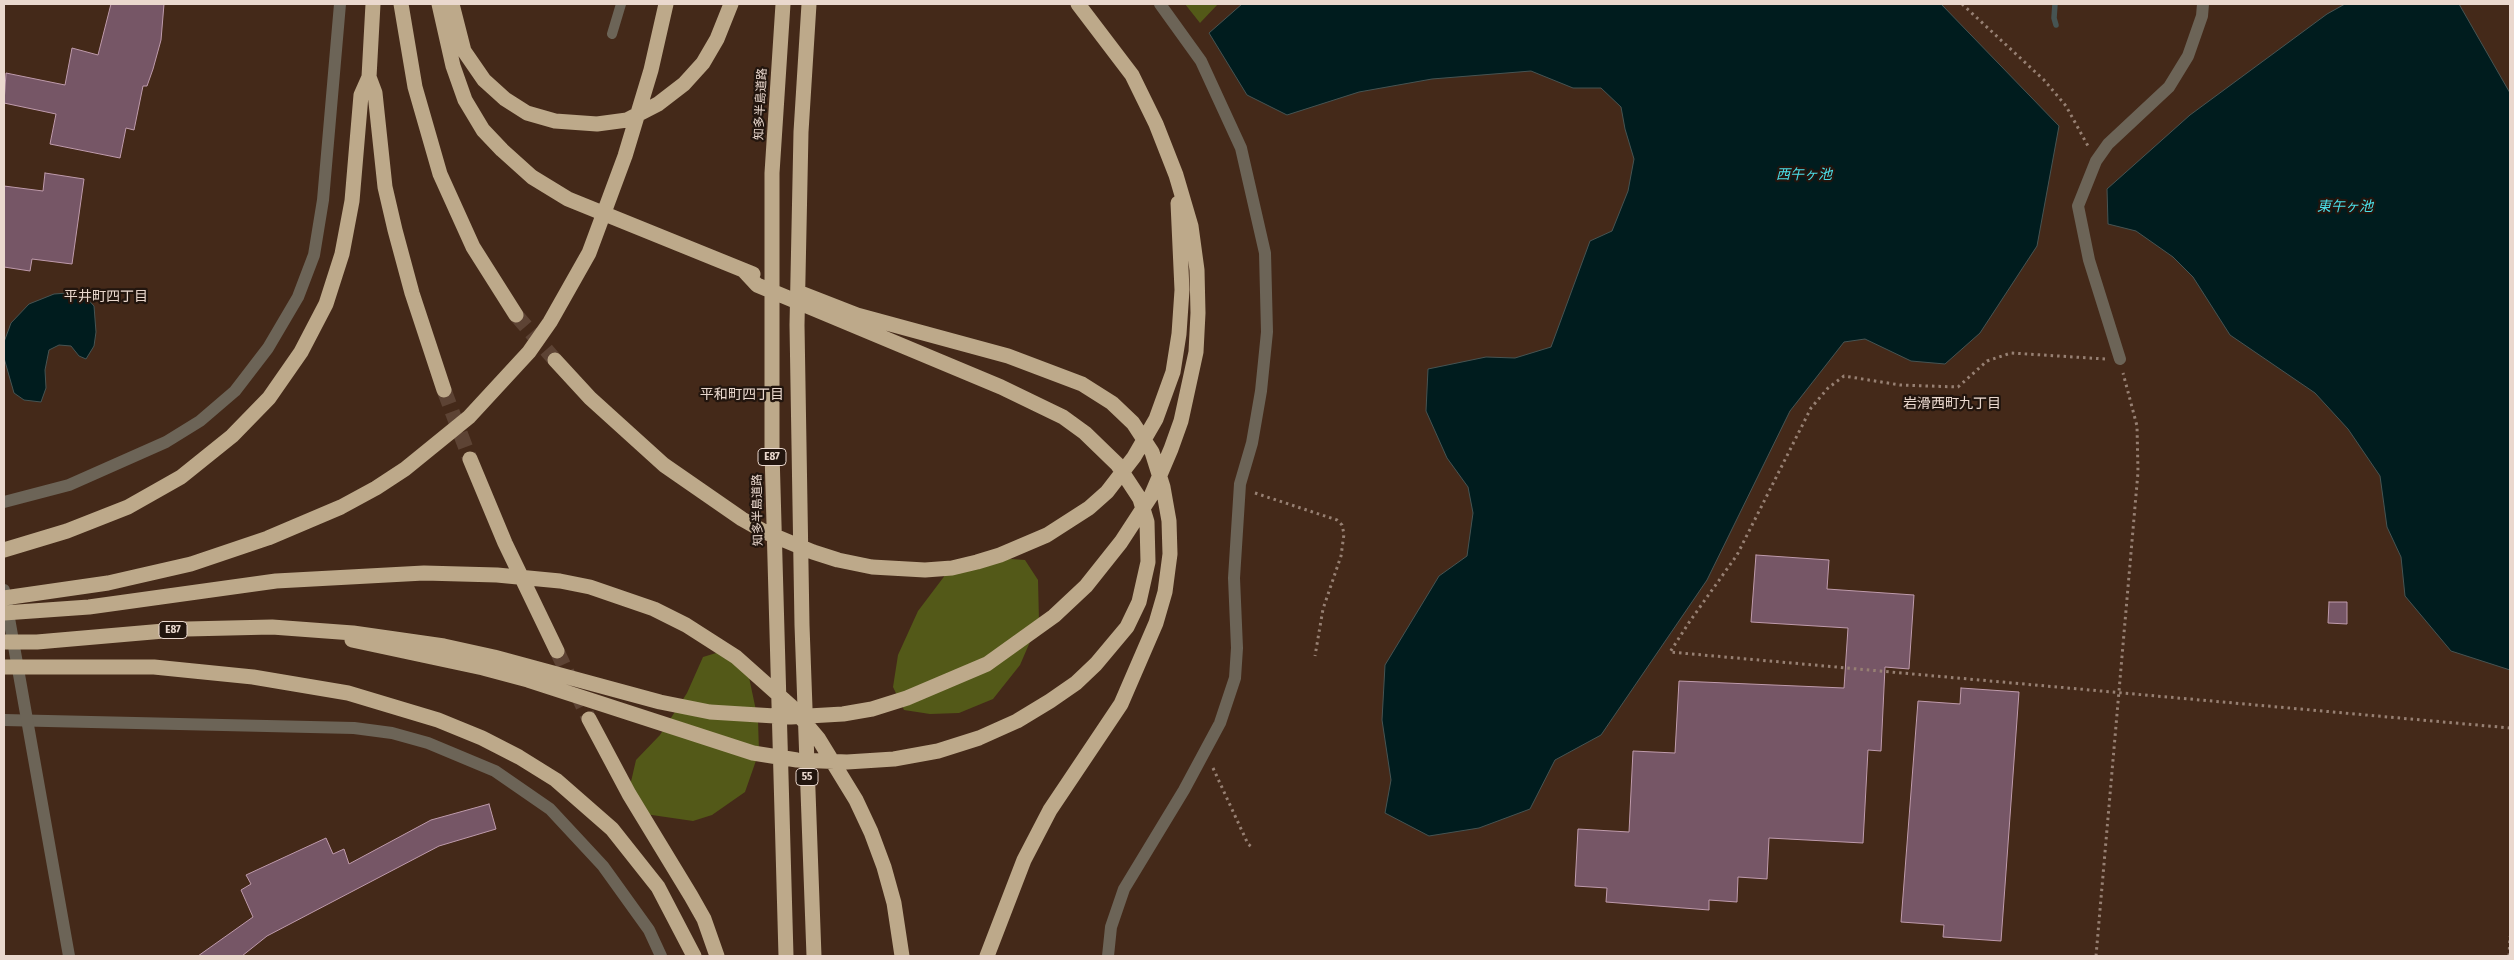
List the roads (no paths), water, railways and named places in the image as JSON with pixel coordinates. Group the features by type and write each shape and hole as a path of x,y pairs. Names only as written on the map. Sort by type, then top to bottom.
{"highway":[{"path":"10,549 68,531 128,507 181,477 232,436 269,398 301,352 322,312 342,254 352,201 361,95 369,77 373,4"},
{"path":"401,4 415,87 440,174 473,247 516,315"},
{"path":"439,4 453,66 465,100 483,130 532,177 568,199 857,315 1008,356 1074,381 1112,402 1133,423 1152,452 1163,487 1170,530 1170,554 1165,592 1156,623 1121,704 1050,810 1024,860 988,956"},
{"path":"452,4 464,51 484,80 505,100 527,113 555,121 597,124 627,120 658,104 684,84 702,63 717,39 731,4"},
{"path":"4,598 108,583 191,564 305,523 376,488 435,446 469,418 534,345 589,253 625,156 651,70 666,4"},
{"name":"知多半島道路","path":"783,4 772,173 772,315 775,599 786,956"},
{"name":"E87","path":"802,598 797,325 801,132 809,4"},
{"path":"309,630 369,634 444,646 530,666 660,702 710,712 791,718 842,714 907,698 987,664 1054,616 1086,586 1121,542 1151,496 1171,449 1188,389 1196,352 1198,313 1191,226 1176,174 1156,124 1132,75 1078,4"},
{"path":"369,77 375,93 380,150 395,230 412,293 444,390"},
{"path":"555,360 590,398 664,465 742,519 788,542 838,560 899,570 952,568 977,562 1000,555 1047,535 1089,508 1107,492 1134,456 1156,419 1173,372 1179,334 1182,290 1176,174"},
{"path":"309,630 528,680 753,754 797,760 847,762 894,759 938,751 979,738 1017,721 1076,683 1115,644 1127,626 1139,602 1148,562 1147,522 1140,499 1117,464 1085,433 1063,417 1001,387 757,285 744,271"},
{"path":"470,459 505,544 557,651"},
{"path":"4,613 148,600 276,581 345,576 464,573 560,581 623,598 654,609 686,625 736,657 759,675 818,738 856,800 884,867 894,903 902,956"},
{"name":"55","path":"802,598 814,956"},
{"name":"E87","path":"4,642 37,642 187,629 272,627 309,630"},
{"path":"4,668 154,667 204,671 290,682 348,693 396,706 482,738 520,757 556,780 612,830 658,887 694,956"},
{"path":"589,719 629,794 692,896 704,920 717,956"}],"street":[{"path":"4,502 70,485 166,442 200,420 235,391 268,348 298,297 314,255 323,200 340,4"},
{"path":"1108,956 1111,927 1124,889 1220,723 1235,678 1237,648 1234,578 1240,490 1252,443 1261,391 1267,332 1265,253 1241,148 1201,61 1160,4"},
{"path":"2120,360 2089,260 2078,206 2096,161 2108,144 2169,87 2188,56 2202,16 2203,4"},
{"path":"4,590 69,956"},
{"path":"4,720 354,728 392,733 446,750 495,771 550,809 604,866 649,930 661,956"}],"lane":[{"path":"612,34 621,4"}],"water":[{"name":"西午ヶ池","path":"1242,4 1941,4 2059,126 2037,246 1980,333 1945,364 1911,361 1865,339 1844,342 1790,411 1707,580 1601,735 1555,760 1530,809 1479,828 1429,836 1385,813 1391,780 1382,720 1385,665 1439,576 1467,556 1473,513 1468,487 1447,458 1426,411 1428,369 1486,357 1515,358 1551,347 1590,241 1612,231 1628,191 1634,159 1621,107 1601,88 1573,88 1531,71 1432,79 1359,92 1287,115 1247,95 1209,33"},
{"name":"東午ヶ池","path":"2345,4 2459,4 2510,93 2510,670 2451,651 2405,596 2401,557 2387,527 2380,476 2348,429 2315,393 2230,335 2193,277 2173,257 2136,231 2108,224 2107,189 2190,115 2327,14"},
{"path":"81,292 94,306 96,332 94,346 86,359 79,356 71,346 59,345 49,350 45,370 46,388 41,402 24,400 14,393 4,358 4,342 11,323 29,304 54,294"}],"waterway":[{"path":"2055,4 2054,18 2056,25"}],"tunnel":[{"path":"516,315 555,360"},
{"path":"444,390 470,459"},
{"path":"557,651 589,719"}],"district":[{"name":"平井町四丁目","path":"106,297"},
{"name":"平和町四丁目","path":"742,395"},
{"name":"岩滑西町九丁目","path":"1952,404"}]}
